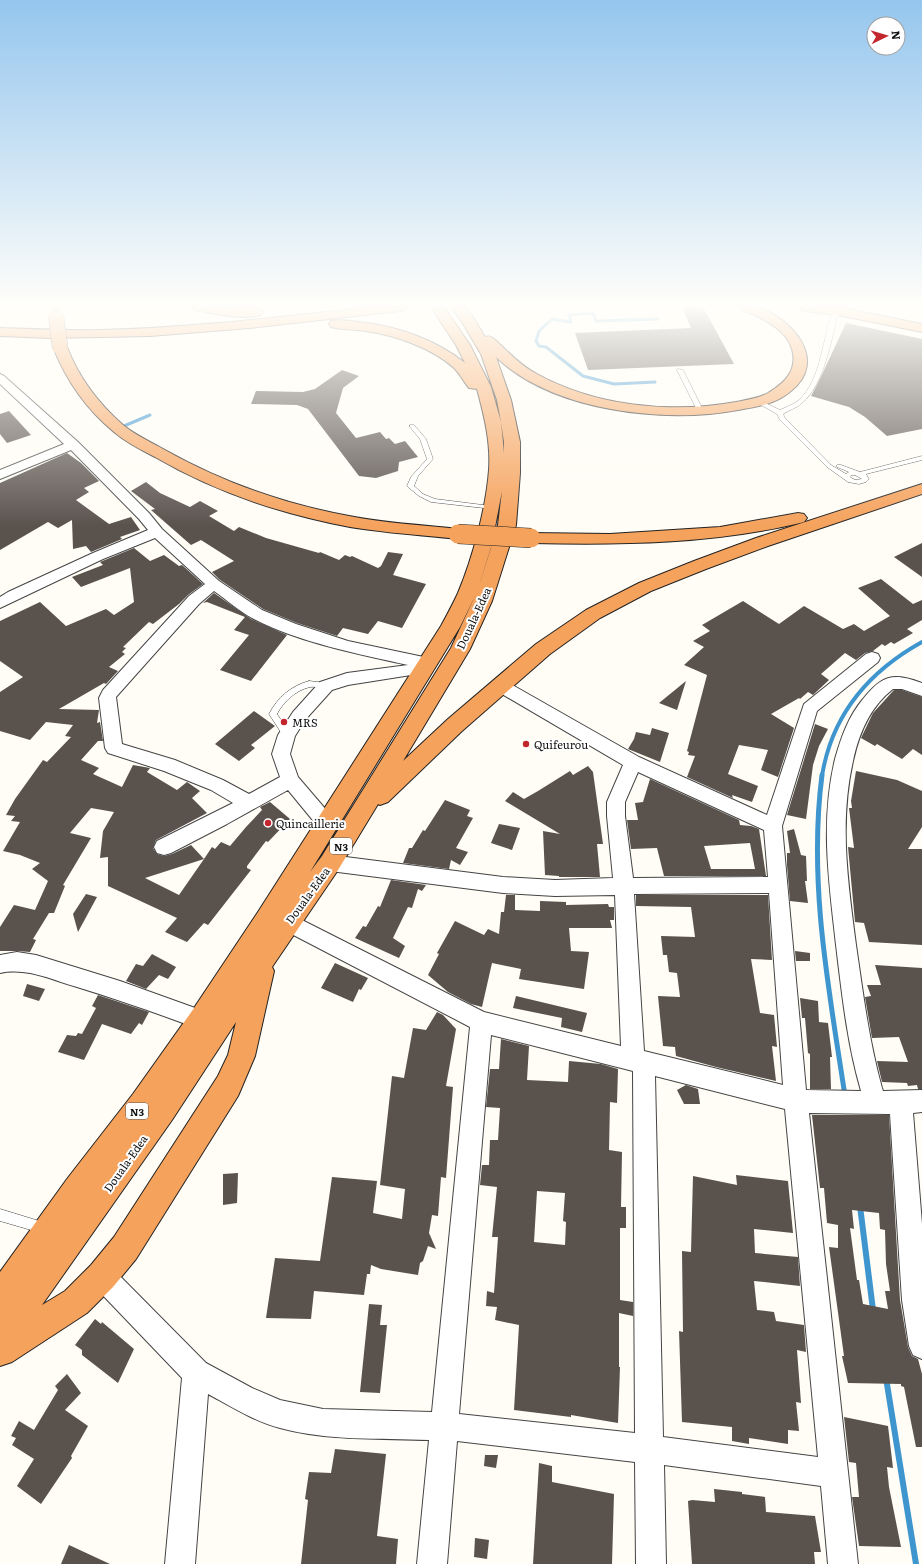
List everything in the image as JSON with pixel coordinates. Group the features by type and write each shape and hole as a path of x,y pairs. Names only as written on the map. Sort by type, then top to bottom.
{"highway":[{"path":"75,380 79,387 120,430 173,462 208,479 250,496 316,514 379,526 458,534 531,538 610,539 720,532 899,497"},
{"path":"470,380 477,389 485,414 490,442 491,506"},
{"name":"Douala-Edea","path":"0,1298 78,1190 143,1104 201,1020 327,824 450,627 467,594 482,548 491,506 496,469 496,448 493,422 484,387 480,380"},
{"name":"Douala-Edea","path":"0,1333 40,1282 162,1110 287,922 330,863 460,649 483,601 507,525 512,473 512,442 507,411 498,380"},
{"path":"538,380 558,389 585,398 631,408 700,410 731,408 769,398 790,385 793,380"},
{"path":"360,815 455,724 543,649 593,614 645,587 762,542 922,489"},
{"path":"0,1350 76,1302 102,1276 125,1248 228,1086 241,1056 264,958"}],"street":[{"path":"2,380 73,445 144,516 157,532 214,584 257,614 290,628 347,646 426,665"},
{"path":"0,474 73,445"},
{"path":"0,603 98,556 157,532"},
{"path":"214,584 194,600 109,694 107,698 112,729 112,744 114,748 120,751 168,764 217,785 250,803"},
{"path":"843,1564 834,1473 806,1101 778,885 773,826 810,708 872,658"},
{"path":"327,824 290,780 281,754 287,735 298,716 326,686 347,679 426,665"},
{"path":"869,1102 838,888 834,833 836,799 842,765 852,731 864,709 888,682 895,681 922,690"},
{"path":"501,686 633,762 773,826"},
{"path":"633,762 616,802 616,816 624,886 639,1061 649,1449 650,1564"},
{"path":"164,847 250,803 290,780"},
{"path":"330,863 531,887 778,885"},
{"path":"287,922 481,1022 806,1101 911,1102 915,1300 922,1346"},
{"path":"0,964 6,962 26,963 134,994 201,1020"},
{"path":"432,1564 481,1022"},
{"path":"102,1276 196,1372 242,1398 279,1414 323,1423 444,1426 649,1449 834,1473"},
{"path":"180,1564 196,1372"}],"lane":[{"path":"685,380 700,410"},
{"path":"780,413 801,401 807,394 814,380"},
{"path":"757,401 780,413 782,419 795,433 823,459 857,475 922,463"},
{"path":"412,426 423,439 430,459 423,469 412,479 410,486 421,495 433,501 491,506"},
{"path":"857,475 922,458"},
{"path":"287,735 273,714 276,706 292,692 305,685 314,684 326,686"},
{"path":"0,1215 50,1229"}],"building":[{"path":"328,380 354,380 343,388 336,413 356,438 380,432 386,439 389,438 395,444 405,441 418,457 399,462 398,471 376,478 359,476 308,409 297,405 251,404 256,391 303,392 315,389"},
{"path":"819,380 922,380 922,429 887,436 865,417 849,407 811,396"},
{"path":"9,411 31,435 7,443 0,434 0,414"},
{"path":"67,453 81,463 99,481 84,488 89,492 76,500 109,524 131,517 140,530 120,537 122,539 91,552 86,546 73,549 72,520 58,528 48,522 0,550 0,483"},
{"path":"146,482 160,493 190,507 200,501 218,511 209,516 234,531 239,527 266,538 319,553 320,552 339,560 345,555 350,557 352,556 378,568 381,566 388,552 403,554 393,575 426,584 402,628 378,621 368,634 343,628 337,636 297,623 263,609 220,580 212,572 234,561 201,540 191,545 151,510 155,509 131,491"},
{"path":"922,543 922,577 894,557"},
{"path":"134,548 150,561 164,555 179,566 182,565 203,584 153,624 149,622 123,647 126,648 122,652 125,654 109,667 118,671 106,684 104,683 59,709 99,710 97,723 100,722 103,741 98,741 81,760 99,768 93,774 122,787 133,765 150,768 147,772 177,790 187,782 200,791 192,798 207,813 156,840 153,848 157,854 164,856 191,845 204,859 212,847 215,849 221,842 230,846 262,810 260,807 270,802 290,819 268,842 266,841 247,866 247,868 251,870 208,925 204,923 187,942 165,932 177,918 108,886 108,857 100,858 103,831 114,812 91,808 70,833 91,838 63,885 65,886 54,913 49,913 33,939 36,940 30,952 0,951 0,927 14,905 35,910 48,881 32,869 40,863 20,855 3,851 20,822 11,821 15,816 6,815 15,799 43,760 47,762 71,737 65,736 73,725 46,722 30,740 0,731 0,692 23,677 0,661 0,621 40,602 66,626 106,609 114,615 134,602 130,568 81,587 72,577 103,565 100,562","holes":["204,859 179,895 145,878"]},
{"path":"881,579 913,604 922,600 922,620 907,629 913,633 894,644 891,642 885,646 882,644 873,651 865,653 856,660 845,653 821,674 829,680 813,695 808,692 800,699 799,698 771,714 794,728 778,777 761,770 768,750 739,745 728,774 758,786 752,802 732,795 733,798 687,777 695,756 688,755 689,752 687,751 707,675 684,665 704,647 693,641 710,631 702,625 743,601 779,624 804,606 843,629 854,624 864,631 890,616 858,588"},
{"path":"214,593 251,619 287,635 251,681 220,670 249,635 234,630 245,617 207,602 203,603"},
{"path":"686,681 677,710 659,703"},
{"path":"894,690 902,690 922,697 922,755 913,749 902,759 877,744 875,746 861,738 873,713"},
{"path":"254,711 275,726 251,745 255,748 239,761 215,744"},
{"path":"815,724 828,729 819,746 813,765 806,819 787,815"},
{"path":"652,728 669,733 660,762 628,749 636,732 650,735"},
{"path":"588,766 593,772 603,844 597,844 600,877 559,877 545,875 543,831 560,834 505,801 513,792 524,799 570,771 573,775"},
{"path":"856,771 897,780 922,791 922,827 908,849 922,849 922,945 869,942 864,923 855,922 848,847 854,848 849,808 852,808 851,801"},
{"path":"650,779 739,820 740,825 751,826 759,829 766,876 664,876 657,848 631,849 627,820 638,820 635,803 643,802","holes":["750,843 755,869 711,869 704,846"]},
{"path":"445,800 470,810 467,816 473,818 456,848 468,852 460,865 451,860 449,869 403,863 409,848 412,848 423,830 425,831"},
{"path":"499,824 520,828 512,850 491,843"},
{"path":"794,829 801,855 806,856 807,881 805,881 808,903 790,901 787,853 790,853 787,831"},
{"path":"391,880 426,885 422,891 418,889 412,908 408,907 393,938 405,946 399,958 355,938 363,926 366,927 378,906 380,907"},
{"path":"86,894 97,897 78,932 73,914"},
{"path":"506,895 515,895 515,910 540,911 540,901 566,902 566,905 608,904 609,907 614,907 614,920 610,920 612,928 569,928 571,951 589,952 584,989 519,979 521,969 492,963 482,1007 471,1004 448,992 428,975 439,954 437,953 455,921 484,935 488,929 499,934 501,912 504,912"},
{"path":"636,895 768,895 772,960 751,959 760,1013 774,1015 777,1047 772,1046 776,1081 676,1056 675,1047 663,1046 658,996 680,997 677,973 669,972 667,955 663,955 661,936 695,937 691,907 636,906"},
{"path":"795,951 810,953 810,961 796,961"},
{"path":"152,954 176,967 168,979 159,975 146,989 126,981 136,964 143,966"},
{"path":"335,963 368,978 361,990 359,989 353,1002 321,988"},
{"path":"875,965 922,968 922,1089 918,1089 917,1085 908,1086 907,1083 882,1082 877,1061 908,1062 899,1037 872,1038 865,997 871,996 867,985 881,985"},
{"path":"27,984 45,989 39,1001 23,996"},
{"path":"98,995 149,1012 142,1025 139,1023 131,1034 102,1024 84,1060 58,1052 67,1035 76,1036 78,1033 82,1034 96,1008 92,1006"},
{"path":"516,996 587,1013 582,1032 561,1027 562,1018 513,1008"},
{"path":"800,998 818,1001 819,1022 828,1023 832,1057 830,1057 831,1089 810,1089 810,1054 808,1053 805,1018 802,1018"},
{"path":"437,1012 443,1015 456,1029 446,1086 453,1087 446,1178 441,1177 438,1216 432,1215 429,1233 436,1249 428,1246 423,1261 420,1263 418,1275 381,1269 371,1265 370,1274 367,1274 364,1295 314,1291 311,1319 266,1318 275,1258 320,1261 332,1177 377,1181 373,1213 402,1219 405,1189 380,1185 392,1076 404,1078 413,1028 426,1030"},
{"path":"501,1039 529,1046 527,1080 568,1082 569,1061 601,1064 618,1069 617,1103 610,1102 609,1150 622,1152 621,1207 626,1207 626,1228 620,1228 620,1300 633,1302 633,1316 619,1313 620,1367 618,1423 571,1415 571,1417 514,1410 519,1325 495,1320 497,1307 486,1306 487,1291 494,1293 498,1237 492,1237 497,1187 480,1185 482,1165 489,1165 490,1140 498,1140 500,1108 486,1107 490,1069 499,1069","holes":["537,1191 565,1193 563,1221 566,1222 565,1245 534,1242"]},
{"path":"686,1085 698,1089 700,1104 684,1104 677,1090"},
{"path":"812,1115 889,1115 900,1300 908,1347 912,1356 918,1359 922,1374 922,1447 916,1447 904,1387 901,1386 901,1384 848,1383 842,1356 844,1356 829,1247 838,1248 838,1225 827,1223 824,1188 820,1188","holes":["852,1210 879,1213 880,1229 885,1230 886,1264 890,1291 885,1291 888,1309 863,1304 859,1280 857,1280 850,1228 854,1229"]},
{"path":"238,1173 237,1203 223,1205 223,1174"},
{"path":"736,1175 788,1181 793,1233 754,1229 755,1253 798,1257 800,1286 754,1281 757,1310 774,1312 776,1321 804,1325 806,1352 797,1350 801,1403 796,1402 799,1431 788,1430 788,1444 749,1438 749,1444 732,1441 732,1427 682,1422 679,1331 683,1332 682,1251 691,1252 693,1176 737,1185"},
{"path":"369,1304 382,1305 380,1325 387,1325 380,1393 360,1392"},
{"path":"95,1319 101,1324 102,1322 134,1349 118,1383 82,1355 82,1350 75,1345"},
{"path":"67,1374 81,1393 65,1410 88,1426 71,1456 72,1458 41,1504 17,1486 34,1459 12,1445 16,1438 11,1436 19,1421 34,1430 58,1390 55,1386"},
{"path":"844,1417 888,1426 893,1468 887,1467 889,1487 901,1547 859,1546 852,1497 859,1497 856,1463 849,1462"},
{"path":"335,1449 386,1454 377,1536 398,1539 396,1564 301,1564 308,1500 305,1499 309,1472 331,1473"},
{"path":"485,1455 498,1455 496,1468 484,1466"},
{"path":"539,1463 552,1466 552,1482 614,1494 612,1564 533,1564"},
{"path":"714,1489 742,1492 742,1494 765,1497 766,1512 815,1516 821,1552 814,1552 815,1564 692,1564 688,1501 715,1502"},
{"path":"475,1538 489,1540 487,1559 474,1557"},
{"path":"69,1545 110,1564 61,1564"}],"waterway":[{"path":"598,380 614,384 655,382"},
{"path":"124,426 150,415"},
{"path":"822,776 834,733 844,714 856,697 869,681 885,667 922,642"},
{"path":"822,775 818,815 817,856 819,896 827,976 845,1096"},
{"path":"860,1206 873,1310"},
{"path":"886,1378 916,1564"}],"place":[{"name":"MRS","path":"284,722"},
{"name":"Quifeurou","path":"526,744"},
{"name":"Quincaillerie","path":"268,823"}]}
